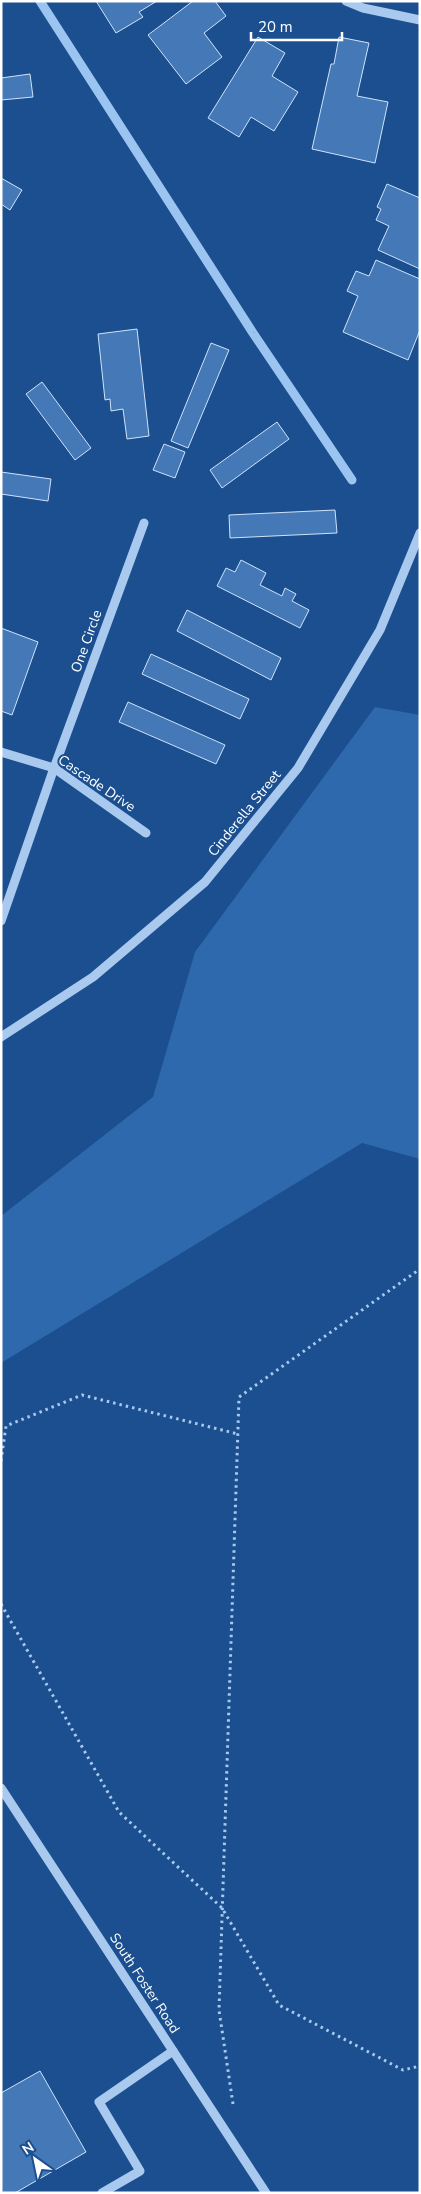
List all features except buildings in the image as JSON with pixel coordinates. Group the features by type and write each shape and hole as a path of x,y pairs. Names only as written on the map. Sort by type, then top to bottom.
{"street":[{"path":"346,1 363,8 420,20"},
{"name":"One Circle","path":"1,921 54,768 144,523"},
{"name":"Cinderella Street","path":"1,1037 93,978 205,882 298,768 380,630 420,533"},
{"name":"Cascade Drive","path":"1,752 54,768 146,833"},
{"name":"South Foster Road","path":"1,1788 263,2192"},
{"path":"102,2193 140,2171 99,2102 173,2051"}],"path":[{"path":"234,2106 219,2010 239,1397 420,1269"},
{"path":"1,1461 6,1426 82,1395 238,1434"},
{"path":"1,1604 119,1812 222,1908 279,2005 403,2070 420,2066"}],"shaded area":[{"path":"375,707 420,715 420,1159 362,1143 1,1363 1,1216 153,1097 195,952"}],"waterway":[{"path":"40,1 253,333 352,480"}]}
